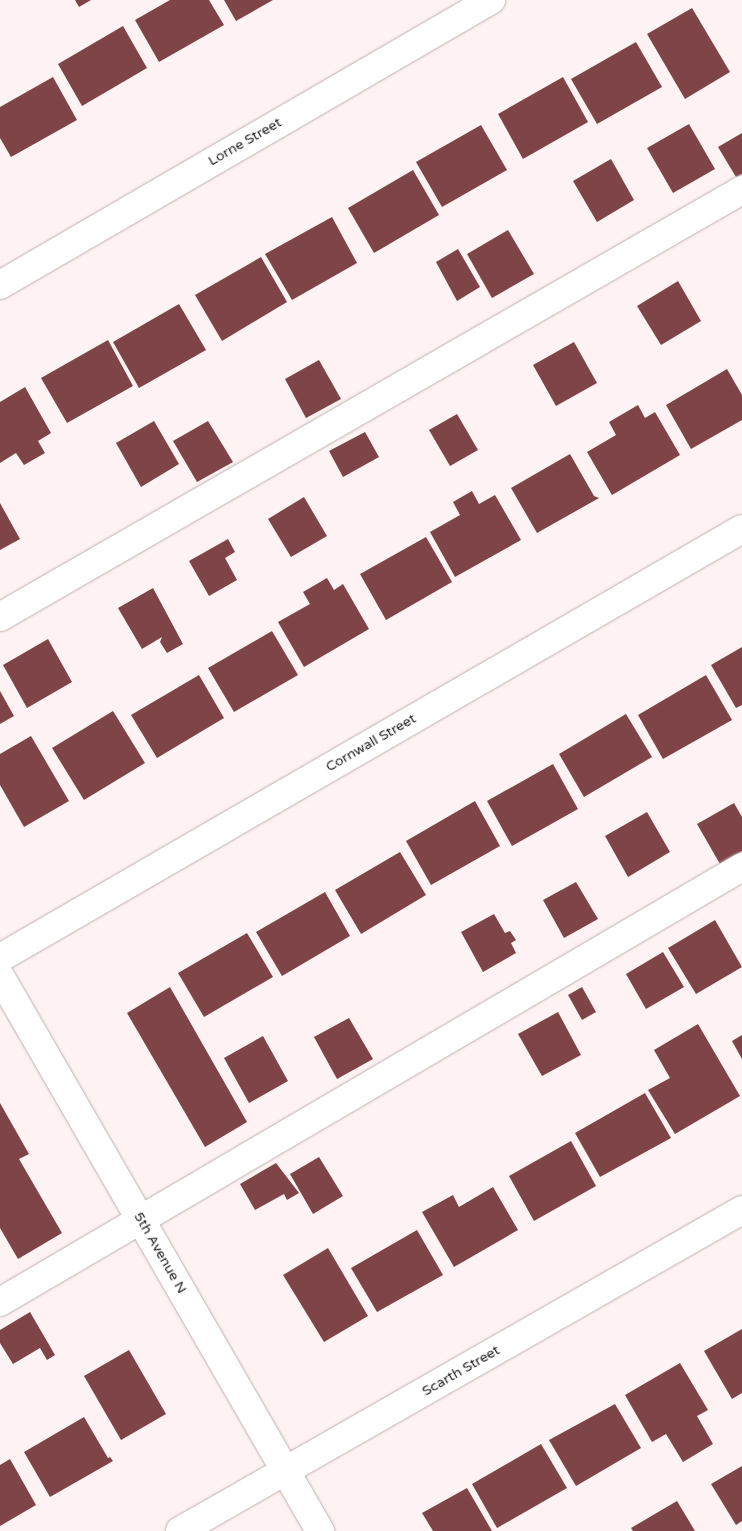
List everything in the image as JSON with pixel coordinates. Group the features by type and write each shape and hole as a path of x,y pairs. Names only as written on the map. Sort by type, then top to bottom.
{"street":[{"name":"Lorne Street","path":"0,285 490,0"},
{"path":"0,617 742,190"},
{"name":"Cornwall Street","path":"0,958 742,529"},
{"path":"0,1302 742,867"},
{"name":"5th Avenue N","path":"0,976 320,1531"},
{"name":"Scarth Street","path":"180,1531 742,1210"}],"building":[{"path":"75,0 91,0 79,7"},
{"path":"170,0 209,0 224,25 159,62 135,20"},
{"path":"224,0 273,0 236,21"},
{"path":"692,8 730,72 685,99 647,34"},
{"path":"123,26 147,68 82,106 58,64"},
{"path":"636,42 662,87 597,124 571,79"},
{"path":"53,77 77,120 11,157 0,138 0,107"},
{"path":"563,77 588,122 523,159 498,114"},
{"path":"689,124 715,169 673,193 647,148"},
{"path":"481,125 507,170 442,207 416,162"},
{"path":"742,133 742,174 736,177 718,147"},
{"path":"611,159 634,200 597,222 573,181"},
{"path":"413,170 439,215 374,253 348,208"},
{"path":"332,217 357,263 292,300 265,254"},
{"path":"508,230 534,274 492,298 467,254"},
{"path":"458,249 480,287 457,301 436,262"},
{"path":"261,257 287,302 222,341 195,295"},
{"path":"678,281 701,321 661,345 637,306"},
{"path":"179,304 206,350 139,388 113,342"},
{"path":"108,340 133,386 67,423 41,378"},
{"path":"574,342 597,383 556,406 533,365"},
{"path":"319,360 341,399 306,418 285,379"},
{"path":"727,369 742,395 742,420 691,449 666,405"},
{"path":"25,387 51,433 38,441 45,453 24,465 16,453 0,463 0,402"},
{"path":"638,405 645,418 655,412 680,455 612,495 587,452 616,435 609,422"},
{"path":"457,414 478,450 450,466 429,430"},
{"path":"154,421 179,464 141,487 116,443"},
{"path":"208,421 233,462 197,482 173,441"},
{"path":"365,432 379,457 343,477 329,451"},
{"path":"570,454 594,496 599,498 537,533 511,488"},
{"path":"472,491 479,504 495,495 521,540 455,577 430,532 460,515 453,502"},
{"path":"304,497 327,536 291,557 268,519"},
{"path":"0,503 20,539 0,550"},
{"path":"426,537 452,582 386,620 360,574"},
{"path":"228,539 235,552 225,558 237,580 209,596 189,561"},
{"path":"327,578 334,590 343,584 369,629 304,667 278,622 310,604 303,592"},
{"path":"153,588 183,644 167,653 160,642 162,637 142,649 118,608"},
{"path":"272,631 298,675 234,712 208,668"},
{"path":"48,639 72,682 27,708 3,665"},
{"path":"742,647 742,705 736,708 711,665"},
{"path":"199,675 224,718 157,758 131,715"},
{"path":"706,675 732,720 663,759 638,715"},
{"path":"0,691 14,716 0,724"},
{"path":"113,711 145,763 84,800 52,748"},
{"path":"626,714 652,757 584,797 559,754"},
{"path":"31,736 69,801 24,827 0,785 0,754"},
{"path":"553,764 578,809 512,846 487,801"},
{"path":"475,801 500,846 431,885 406,841"},
{"path":"734,803 742,817 742,851 720,864 697,824"},
{"path":"647,812 670,852 628,877 605,836"},
{"path":"400,852 426,895 361,934 335,890"},
{"path":"576,882 598,919 564,938 543,900"},
{"path":"325,892 350,936 282,976 256,932"},
{"path":"494,914 505,933 510,931 516,940 511,943 516,953 483,972 461,932"},
{"path":"715,920 742,967 696,994 668,948"},
{"path":"247,933 273,977 204,1017 178,973"},
{"path":"663,952 684,987 646,1009 626,974"},
{"path":"170,987 247,1122 205,1147 127,1013"},
{"path":"582,987 596,1012 582,1020 568,995"},
{"path":"558,1012 581,1055 542,1076 518,1034"},
{"path":"349,1018 373,1059 337,1079 314,1037"},
{"path":"698,1024 740,1096 675,1134 648,1090 670,1078 654,1050"},
{"path":"742,1035 742,1059 732,1041"},
{"path":"263,1036 288,1081 249,1103 224,1058"},
{"path":"645,1093 671,1138 600,1177 575,1133"},
{"path":"0,1103 29,1154 19,1159 62,1233 18,1259 0,1228"},
{"path":"571,1141 596,1186 534,1221 509,1176"},
{"path":"319,1157 343,1196 313,1214 290,1174"},
{"path":"276,1163 299,1193 287,1200 284,1194 255,1210 240,1184"},
{"path":"493,1187 518,1230 454,1267 422,1212 453,1195 459,1207"},
{"path":"417,1230 443,1275 377,1312 351,1268"},
{"path":"328,1248 368,1316 324,1342 283,1275"},
{"path":"30,1312 55,1355 47,1360 40,1348 13,1364 0,1343 0,1330"},
{"path":"742,1329 742,1393 732,1399 704,1351"},
{"path":"129,1350 166,1414 121,1440 84,1376"},
{"path":"680,1363 708,1410 697,1416 713,1444 683,1462 666,1434 652,1442 625,1395"},
{"path":"615,1404 641,1448 576,1486 549,1440"},
{"path":"84,1417 108,1458 110,1457 113,1461 50,1497 24,1452"},
{"path":"541,1444 567,1488 497,1528 472,1484"},
{"path":"10,1459 36,1505 0,1526 0,1465"},
{"path":"742,1466 742,1521 736,1525 711,1484"},
{"path":"467,1488 492,1531 433,1531 422,1513"},
{"path":"677,1501 695,1531 633,1531 631,1528"}]}
